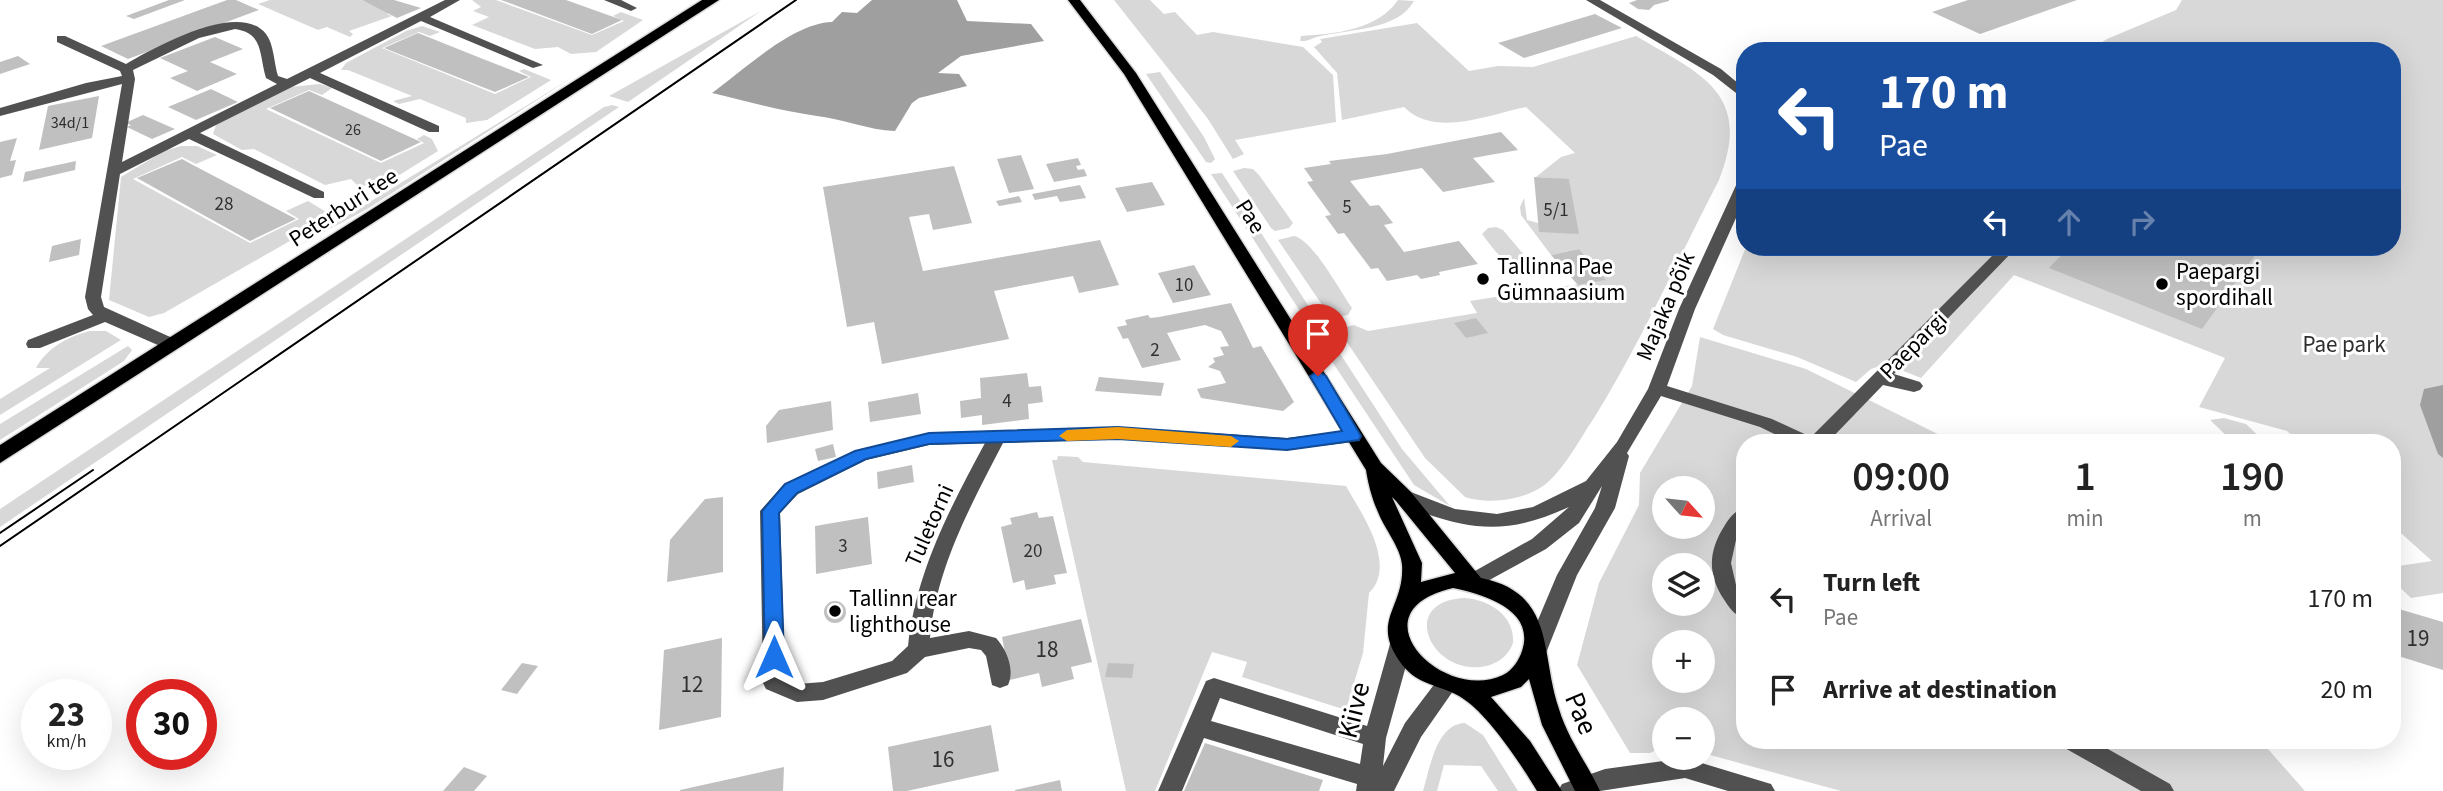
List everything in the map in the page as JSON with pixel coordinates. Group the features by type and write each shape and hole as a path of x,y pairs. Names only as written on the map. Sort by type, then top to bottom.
{"highway":[{"name":"Peterburi tee","path":"0,455 712,0"}],"main road":[{"name":"Pae","path":"1074,0 1130,73 1295,335 1374,468 1403,496 1473,581"},
{"name":"Pae","path":"1374,468 1386,509 1412,563 1410,596"},
{"path":"1456,686 1478,689 1508,682 1525,670 1535,653 1535,630 1523,607 1500,590 1473,581 1434,583 1410,596 1398,618 1401,644 1419,668 1456,686 1497,714 1516,737 1550,791"},
{"name":"Pae","path":"1535,653 1542,698 1552,727 1581,789"}],"street":[{"path":"113,172 454,0"},
{"path":"610,0 631,8"},
{"path":"1591,0 1717,72 1736,88"},
{"path":"421,16 537,65"},
{"path":"0,112 127,74 154,52 201,33 238,25 256,31 262,37 265,60 272,78 286,83"},
{"path":"61,39 127,74"},
{"path":"308,72 434,130"},
{"path":"127,74 93,297 96,309 105,316 173,345"},
{"path":"190,134 319,195"},
{"name":"Majaka põik","path":"1473,581 1539,544 1572,518 1594,483 1623,446 1657,389 1687,309 1736,201"},
{"name":"Paepargi","path":"1825,434 2000,256"},
{"path":"34,344 105,316"},
{"path":"1878,380 1891,379 1914,386"},
{"path":"1657,389 1766,423 1790,434"},
{"path":"1000,679 995,651 986,642 970,639 918,650 899,667 823,691 797,693 774,683 770,511 791,489 861,455 929,439 996,439 1118,433 1287,444 1353,436"},
{"name":"Tuletorni","path":"918,650 924,598 944,546 996,439"},
{"name":"Majaka põik","path":"1535,653 1567,575 1605,508 1623,446"},
{"path":"1403,496 1438,513 1479,522 1494,522 1524,519 1556,507 1594,483"},
{"path":"1736,523 1719,555 1722,583 1736,600"},
{"name":"Kiive","path":"1373,786 1375,738 1401,644"},
{"path":"1197,727 1373,786 1413,730 1456,686"},
{"path":"1170,791 1214,687 1375,738"},
{"path":"2087,749 2162,791"},
{"path":"1581,789 1685,768 1763,791"}],"green space":[{"path":"270,0 362,0 390,12 387,14 392,16 349,31 353,34 350,37 327,27 318,30 258,4"},
{"path":"472,0 496,0 592,35 624,21 613,16 621,12 643,20 596,52 571,54 558,47 535,49 472,25 489,17 473,11 481,7"},
{"path":"1114,0 1150,0 1164,14 1175,12 1197,35 1213,32 1303,47 1333,75 1336,122 1235,140 1244,154 1233,159 1208,119"},
{"path":"1398,0 1414,1 1407,11 1397,18 1373,27 1300,41 1301,36 1341,32 1367,24 1379,18"},
{"name":"Pae park","path":"2182,0 2443,0 2443,593 2411,598 2401,589 2401,566 2432,561 2401,533 2401,434 2290,434 2199,407 2225,358 2014,275 1921,378 1886,364 1871,369 1856,382 1797,357 1723,335 1713,329 1742,256 2401,256 2401,42 2102,42 2176,10"},
{"path":"761,11 628,102 609,96"},
{"path":"1417,23 1469,71 1498,66 1533,67 1636,36 1682,63 1715,90 1725,106 1730,126 1728,150 1719,180 1611,389 1561,468 1539,489 1519,497 1486,501 1465,497 1425,458 1338,329 1354,325 1368,331 1477,313 1470,301 1605,280 1579,249 1551,255 1521,215 1520,207 1524,198 1527,220 1578,234 1569,180 1536,177 1561,157 1575,153 1526,107 1462,122 1431,121 1404,107 1342,120 1337,73 1314,47 1322,42 1320,39"},
{"path":"422,26 440,32 430,36 419,32 382,48 495,94 531,77 519,71 524,69 551,80 487,120 466,123 466,118 420,99 399,104 393,101 412,96 348,70 341,70 346,63 406,31"},
{"path":"1160,72 1204,137 1215,159 1211,163 1206,162 1146,74"},
{"path":"573,77 369,208 298,246"},
{"path":"320,84 332,88 322,95 309,90 266,109 381,163 424,143 417,139 424,135 432,139 438,151 385,184 358,186 351,179 325,185 254,149 242,150 213,134 216,125 222,121 290,87"},
{"path":"604,107 619,107 0,527 0,509"},
{"path":"181,146 197,146 217,155 196,164 182,157 133,179 250,243 299,219 286,211 308,201 328,213 330,218 164,313 149,317 109,300 121,177 164,151"},
{"path":"1253,169 1259,175 1293,223 1289,228 1275,231 1271,228 1233,171"},
{"path":"1222,173 1317,319 1316,322 1307,322 1211,174"},
{"path":"1488,228 1503,230 1525,256 1524,261 1511,262 1495,251 1482,234"},
{"path":"1294,236 1309,247 1326,267 1352,308 1348,315 1331,318 1278,240"},
{"path":"90,331 106,331 121,340 0,415 0,399 50,368 36,368 52,349 74,336"},
{"path":"1321,332 1328,335 1402,449 1450,506 1414,485 1315,336"},
{"path":"1700,337 1806,369 1938,434 1736,434 1736,749 2268,749 2305,791 1841,791 1715,756 1715,707 1652,707 1652,752 1630,753 1577,665 1599,583 1639,505 1640,473 1692,386"},
{"path":"128,346 132,350 124,361 0,440 0,424"},
{"path":"2224,418 2246,424 2257,434 2225,434 2210,420"},
{"path":"1058,456 1078,457 1083,462 1346,486 1368,524 1380,568 1377,581 1369,593 1363,653 1346,710 1242,677 1247,662 1212,652 1155,791 1126,791 1052,460 1057,460"},
{"path":"1465,598 1483,602 1499,611 1513,633 1513,643 1504,657 1490,665 1470,667 1452,662 1439,652 1430,639 1427,625 1431,612 1443,602"},
{"path":"1465,723 1483,735 1518,791 1498,791 1481,766 1444,765 1437,791 1423,791 1441,739 1455,725"}],"shaded area":[{"path":"872,0 957,0 967,21 1031,24 1044,41 961,56 938,73 959,74 967,86 919,98 912,103 895,131 875,129 712,93 754,60 801,30 832,22 842,12 857,13"},
{"path":"2443,385 2443,458 2438,454 2420,405 2424,389"}],"building":[{"path":"169,0 185,0 134,19 126,16"},
{"path":"227,0 236,0 259,10 128,59 101,46"},
{"path":"362,0 394,0 421,8 397,18"},
{"path":"501,0 566,0 622,20 592,34"},
{"path":"1637,0 1669,1 1654,5 1649,10 1638,9 1629,3"},
{"path":"1968,0 2077,0 1980,34 1932,12"},
{"path":"1595,14 1622,28 1524,58 1498,43"},
{"path":"418,33 529,77 495,92 384,48"},
{"path":"215,37 243,49 210,62 237,74 197,91 170,78 188,71 160,58"},
{"path":"18,56 30,64 0,74 0,62"},
{"path":"211,89 238,102 196,120 168,107"},
{"path":"309,91 421,142 381,161 270,108"},
{"path":"99,96 92,138 39,150 48,106"},
{"path":"143,115 175,129 152,139 127,127 131,125 125,123"},
{"path":"1501,132 1518,150 1473,158 1495,182 1443,192 1422,168 1350,181 1370,206 1379,205 1393,223 1384,225 1404,252 1459,241 1478,264 1439,272 1440,275 1421,279 1417,275 1387,281 1378,268 1371,269 1344,233 1338,234 1325,216 1331,215 1307,182 1313,181 1304,168 1331,164 1329,161 1387,154"},
{"path":"17,138 10,161 16,160 12,175 0,178 0,142"},
{"path":"1021,155 1034,189 1009,193 997,159"},
{"path":"1078,158 1081,165 1076,166 1078,170 1084,169 1087,176 1054,182 1046,164"},
{"path":"182,159 296,219 250,241 137,178"},
{"path":"76,161 75,170 23,182 25,172"},
{"path":"954,166 972,223 933,230 929,214 909,217 923,271 1100,240 1119,285 1079,293 1073,276 994,291 1009,339 882,364 874,322 847,327 823,187"},
{"path":"1534,177 1569,179 1579,234 1539,232"},
{"path":"1152,182 1165,205 1127,212 1115,188"},
{"path":"1080,185 1086,198 1060,202 1057,196 1035,200 1032,194"},
{"path":"1019,196 1022,202 999,206 996,201"},
{"path":"81,239 79,255 49,262 52,246"},
{"path":"1579,249 1606,280 1578,285 1551,255"},
{"name":"Paepargi spordihall","path":"2060,256 2255,256 2202,329 2049,268"},
{"path":"1194,265 1211,295 1173,303 1158,273"},
{"path":"1231,303 1253,348 1261,346 1294,402 1283,411 1201,398 1197,389 1226,383 1220,371 1208,367 1215,362 1213,358 1224,355 1220,347 1229,346 1221,331 1205,325 1167,333 1181,360 1142,368 1128,338 1123,339 1117,327 1127,325 1125,320 1148,315 1150,318 1159,317"},
{"path":"1476,318 1488,333 1466,338 1454,323"},
{"path":"1027,373 1029,387 1041,386 1043,402 1028,404 1029,419 982,425 982,415 961,418 960,401 981,398 980,378"},
{"path":"1099,377 1164,383 1161,396 1095,391"},
{"path":"918,393 921,414 870,422 868,402"},
{"path":"831,401 833,430 767,443 766,426 779,410"},
{"path":"833,444 836,457 818,461 815,449"},
{"path":"912,465 914,482 878,489 877,472"},
{"path":"723,497 723,572 667,582 670,540 705,499"},
{"path":"1037,512 1039,518 1053,516 1067,573 1054,575 1056,584 1026,590 1024,580 1013,583 1001,527 1012,524 1010,518"},
{"path":"868,517 872,564 816,574 815,526"},
{"name":"Tallinn rear lighthouse","path":"831,601 839,601 846,608 846,616 839,623 831,623 824,616 824,608"},
{"path":"2401,610 2443,622 2443,670 2401,657"},
{"path":"1081,619 1092,662 1071,667 1074,679 1042,687 1039,673 1010,680 1002,637"},
{"path":"722,638 721,717 659,730 664,650"},
{"path":"522,663 538,666 517,694 501,690"},
{"path":"1108,663 1134,664 1132,678 1105,677"},
{"path":"991,725 999,771 907,791 893,791 888,747"},
{"path":"1205,743 1323,780 1319,791 1184,791"},
{"path":"464,767 487,776 474,791 443,791"},
{"path":"784,767 783,791 680,791 680,790"},
{"path":"1060,780 1062,791 1015,791 1015,790"}],"tram line":[{"path":"0,546 796,0"},
{"path":"0,533 93,470"}],"slow traffic":[{"path":"1067,436 1118,433 1231,441"}],"place":[{"name":"Tallinna Pae Gümnaasium","path":"1483,279"},
{"name":"Paepargi spordihall","path":"2162,284"},
{"name":"Tallinn rear lighthouse","path":"835,611"}],"route":[{"path":"774,657 770,511 791,489 861,455 929,439 996,439 1118,433 1287,444 1353,436 1318,376"}]}
